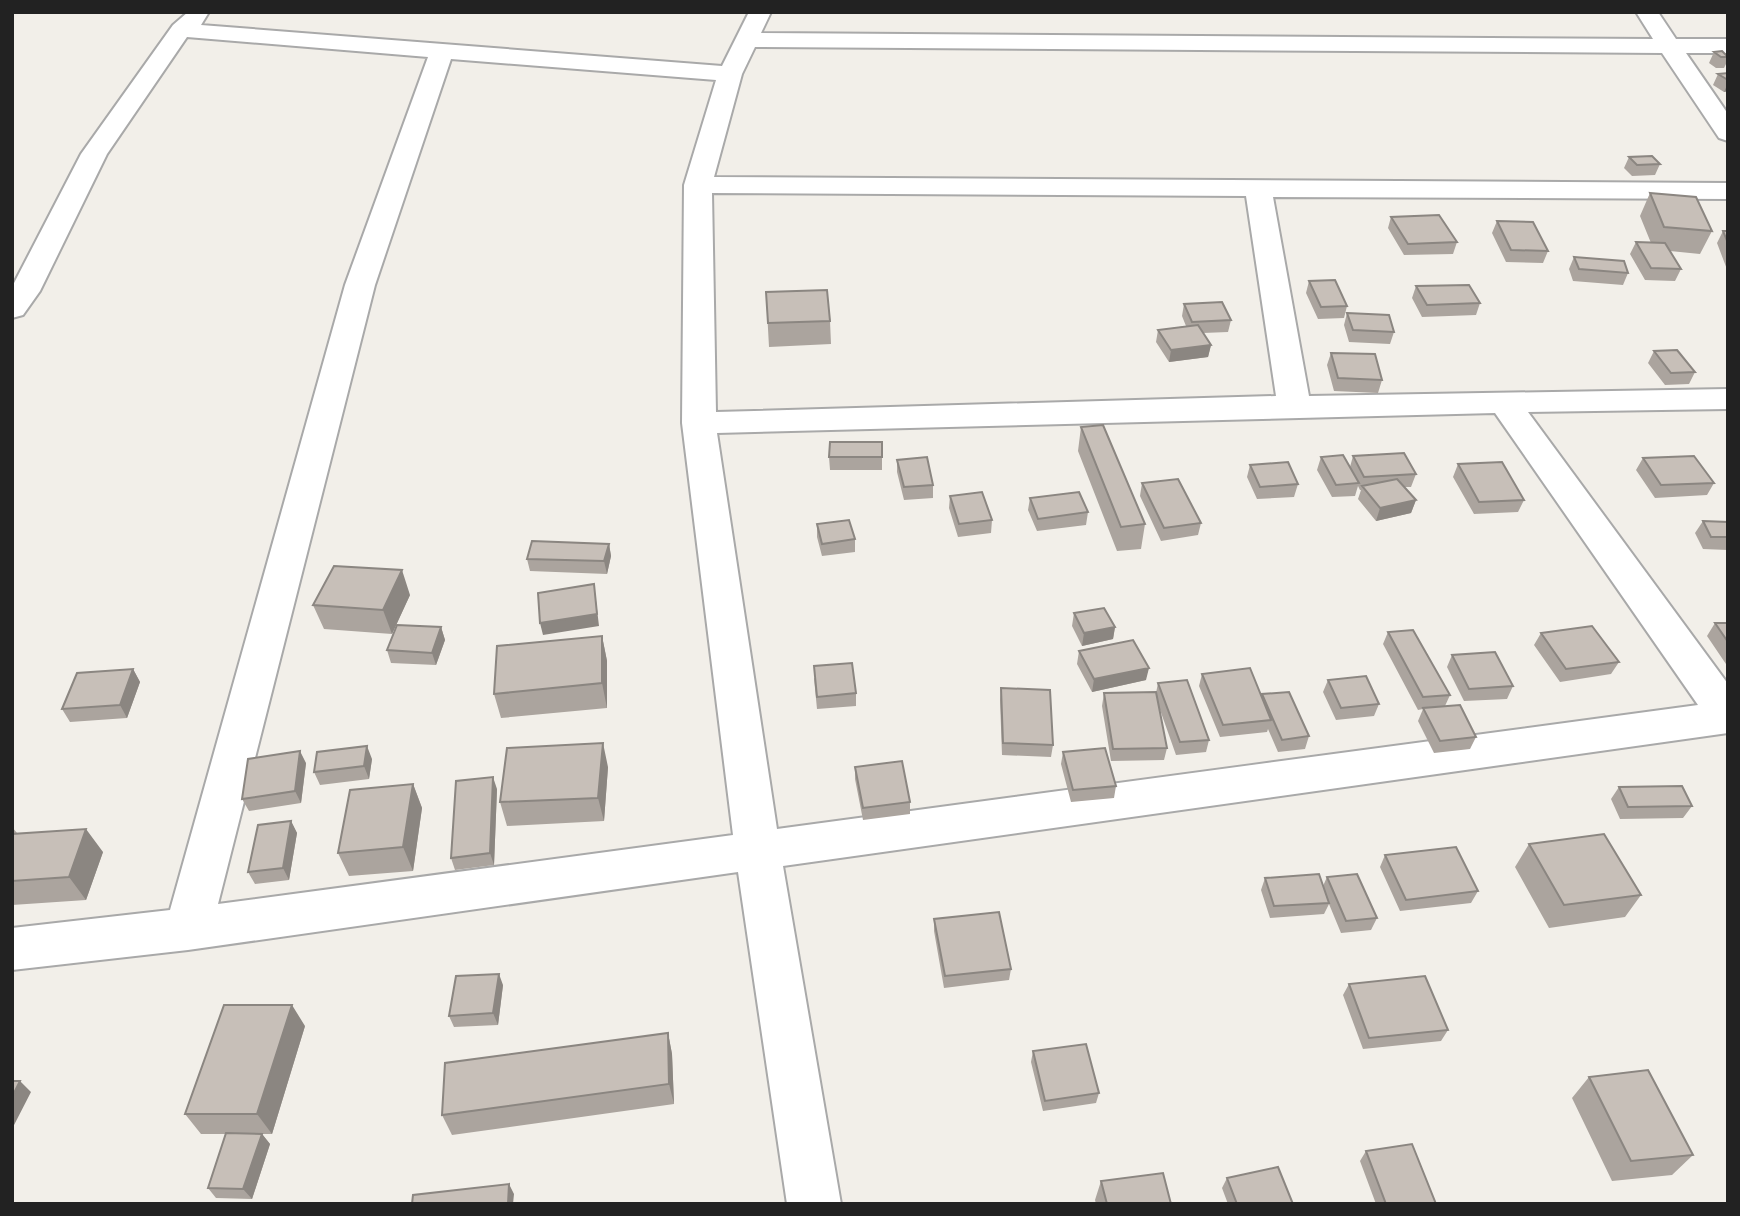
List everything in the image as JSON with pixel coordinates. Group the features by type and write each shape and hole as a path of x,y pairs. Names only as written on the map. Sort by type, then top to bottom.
{"street":[{"path":"760,12 749,40 730,74 698,185 699,423 758,852 814,1204"},
{"path":"1647,12 1728,133"},
{"path":"12,309 25,291 94,154 191,21 443,49 730,74"},
{"path":"749,40 1728,46"},
{"path":"188,929 360,285 443,49"},
{"path":"698,185 1728,191"},
{"path":"1258,188 1294,406"},
{"path":"699,423 1294,406 1728,399"},
{"path":"12,949 188,929 758,852 1728,716 1505,404"}],"building":[{"path":"1722,51 1728,57 1721,57 1714,52"},
{"path":"1728,73 1728,80 1718,74"},
{"path":"1652,156 1660,164 1637,165 1629,157"},
{"path":"1650,193 1696,197 1712,231 1664,227"},
{"path":"1439,215 1457,242 1408,244 1391,217"},
{"path":"1497,221 1533,222 1548,251 1511,250"},
{"path":"1636,242 1665,243 1681,269 1651,268"},
{"path":"1574,257 1624,261 1628,273 1579,269"},
{"path":"1335,280 1347,306 1321,307 1309,281"},
{"path":"1469,285 1480,303 1427,305 1416,286"},
{"path":"827,290 830,321 768,323 766,292"},
{"path":"1222,302 1231,320 1192,322 1184,304"},
{"path":"1347,313 1389,315 1394,332 1353,330"},
{"path":"1198,325 1211,345 1171,350 1158,330"},
{"path":"1677,350 1695,372 1671,373 1654,351"},
{"path":"1331,353 1375,354 1382,380 1338,378"},
{"path":"1103,425 1145,524 1121,527 1081,427"},
{"path":"830,442 882,442 882,457 829,457"},
{"path":"1404,453 1416,474 1364,477 1353,456"},
{"path":"1343,455 1359,483 1336,485 1321,457"},
{"path":"1694,456 1714,483 1661,485 1643,458"},
{"path":"927,457 933,485 904,487 897,460"},
{"path":"1288,462 1298,484 1260,487 1250,465"},
{"path":"1502,462 1524,500 1479,502 1458,464"},
{"path":"1178,479 1201,523 1164,528 1142,483"},
{"path":"1397,479 1416,500 1380,508 1362,486"},
{"path":"982,492 992,520 959,524 950,496"},
{"path":"1079,492 1088,512 1038,519 1030,498"},
{"path":"849,520 855,539 822,544 817,524"},
{"path":"1703,521 1728,522 1728,537 1711,537"},
{"path":"532,541 609,544 604,561 527,559"},
{"path":"334,566 402,570 383,610 313,605"},
{"path":"594,584 597,614 540,623 538,593"},
{"path":"1104,608 1115,627 1084,633 1074,613"},
{"path":"1715,623 1728,623 1728,642"},
{"path":"397,625 441,627 432,653 387,650"},
{"path":"1592,626 1619,662 1566,669 1541,633"},
{"path":"1413,630 1450,695 1423,697 1388,632"},
{"path":"602,636 602,683 494,694 497,646"},
{"path":"1133,640 1149,668 1094,679 1079,651"},
{"path":"1495,652 1513,686 1469,689 1452,655"},
{"path":"852,663 856,693 817,697 814,666"},
{"path":"1250,668 1271,720 1223,725 1202,674"},
{"path":"133,669 120,705 62,709 77,673"},
{"path":"1366,676 1379,704 1341,708 1328,680"},
{"path":"1187,680 1209,740 1180,742 1158,683"},
{"path":"1001,688 1050,690 1053,745 1003,743"},
{"path":"1156,692 1167,748 1113,749 1104,693"},
{"path":"1289,692 1309,736 1282,740 1262,694"},
{"path":"1460,705 1476,737 1440,741 1423,708"},
{"path":"603,743 598,798 500,802 507,748"},
{"path":"367,746 364,766 314,772 317,752"},
{"path":"1105,748 1116,786 1073,790 1063,752"},
{"path":"300,751 295,791 242,799 248,759"},
{"path":"902,761 910,802 863,808 855,767"},
{"path":"493,777 490,853 451,858 456,781"},
{"path":"413,784 403,847 338,853 350,790"},
{"path":"1682,786 1692,806 1628,807 1619,787"},
{"path":"291,821 283,868 248,872 258,825"},
{"path":"86,829 69,877 12,881 12,834"},
{"path":"1604,834 1641,895 1564,905 1529,844"},
{"path":"1456,847 1478,891 1406,900 1385,855"},
{"path":"1319,874 1329,903 1274,906 1265,878"},
{"path":"1357,874 1377,918 1346,921 1327,877"},
{"path":"999,912 1011,969 945,976 934,919"},
{"path":"499,974 493,1013 449,1016 456,976"},
{"path":"1425,976 1448,1030 1369,1038 1349,984"},
{"path":"224,1005 292,1005 257,1114 185,1114"},
{"path":"668,1033 669,1084 442,1115 445,1063"},
{"path":"1086,1044 1099,1093 1045,1101 1033,1051"},
{"path":"1648,1070 1693,1155 1631,1161 1589,1077"},
{"path":"12,1081 20,1081 12,1097"},
{"path":"226,1133 262,1134 243,1189 208,1188"},
{"path":"1412,1144 1436,1204 1386,1204 1366,1151"},
{"path":"1278,1167 1293,1204 1237,1204 1227,1178"},
{"path":"1163,1173 1171,1204 1107,1204 1101,1181"},
{"path":"509,1184 508,1204 412,1204 413,1195"}]}
